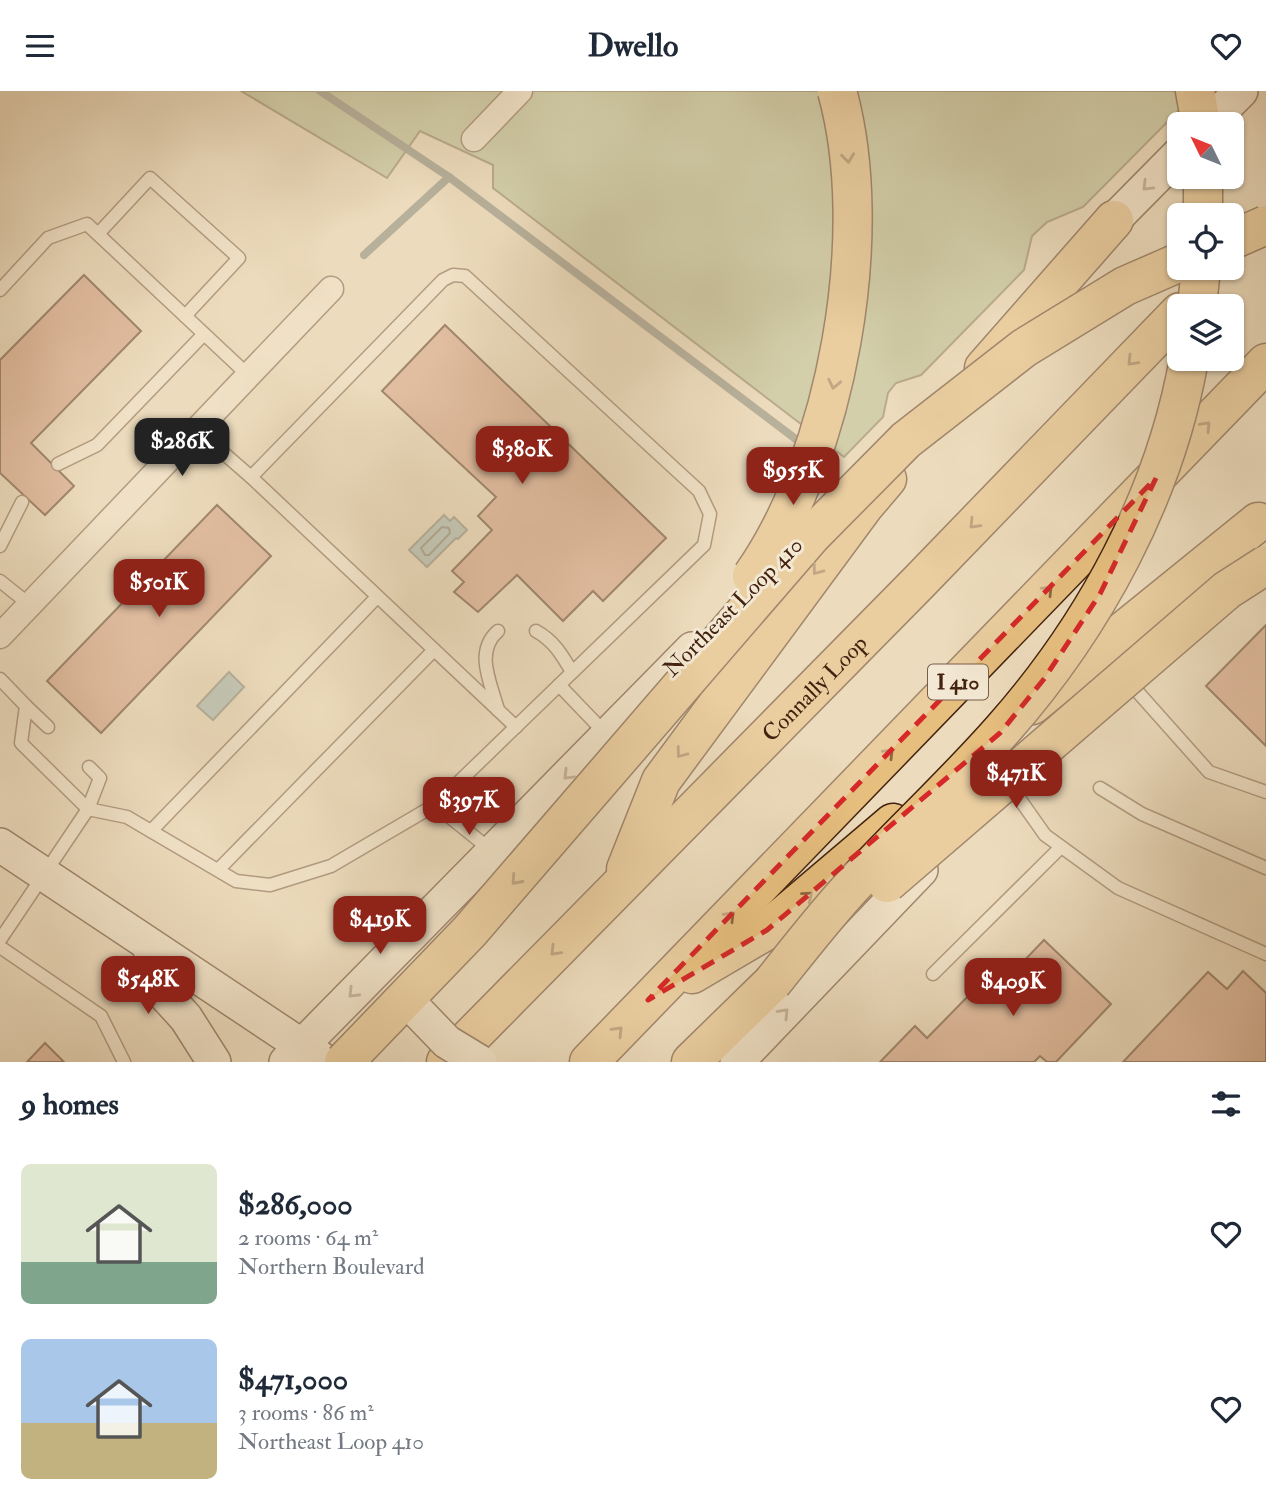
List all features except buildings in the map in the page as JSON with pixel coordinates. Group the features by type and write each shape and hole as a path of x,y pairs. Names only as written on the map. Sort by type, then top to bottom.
{"highway":[{"path":"655,716 760,565 780,529 831,395 847,303 853,202 837,91"},
{"path":"1195,91 1198,112"},
{"path":"620,885 661,781 864,506 1114,219"},
{"path":"1244,234 1266,223"},
{"path":"1244,245 1266,223"},
{"path":"344,1062 470,931 811,536 906,440 1024,348 1125,286 1167,268"},
{"path":"1197,294 1210,280"},
{"name":"Connally Loop","path":"446,1062 1167,324"},
{"name":"I 410","path":"589,1062 1266,363"},
{"path":"772,983 845,894 1005,727 1075,635 1106,583 1147,502 1176,413 1186,371"},
{"path":"648,1000 767,930 1041,698 1262,518"},
{"path":"691,1062 772,983 1216,599 1266,565"}],"main road":[{"path":"1220,112 1241,91"},
{"name":"Northeast Loop 410","path":"304,1057 435,910 1167,166"},
{"path":"737,1062 1262,518"},
{"path":"0,845 148,944 304,1057"},
{"path":"435,910 406,965 419,1013 447,1042 480,1062"},
{"path":"148,944 166,995 186,1018 214,1062"}],"street":[{"path":"474,139 520,91"},
{"path":"0,636 331,289"}],"lane":[{"path":"98,234 150,178 239,258 185,316"},
{"path":"0,290 48,238 87,224 248,376"},
{"path":"26,706 21,743 88,809 127,817 236,881 270,885 331,866 435,805 704,545 710,515 698,491 465,276 453,275 443,280 251,478"},
{"path":"58,464 97,445 204,334"},
{"path":"197,430 516,727"},
{"path":"0,546 22,502"},
{"path":"0,581 30,605"},
{"path":"151,831 377,597"},
{"path":"498,631 488,640 484,657 498,710"},
{"path":"536,631 548,637 572,672"},
{"path":"218,870 434,650"},
{"path":"1116,668 1209,772 1266,792"},
{"path":"0,679 48,727"},
{"path":"559,685 607,736"},
{"path":"0,940 46,876 88,809 100,778 89,767"},
{"path":"1007,780 1045,835 1118,888 1266,954"},
{"path":"1100,788 1142,814 1266,868"},
{"path":"435,805 492,852"},
{"path":"933,974 1061,847"},
{"path":"0,947 101,1016 124,1062"}],"highlighted area":[{"path":"1156,478 1100,594 1044,679 1000,733 767,930 648,1000"}],"green space":[{"path":"241,91 1198,91 1177,112 1167,112 1167,122 1083,207 1047,222 1032,236 1024,270 921,375 896,383 888,393 883,417 844,457 493,188 493,165 420,131 387,178"}],"water":[{"path":"444,515 450,521 454,517 467,530 427,567 409,550"},
{"path":"229,672 244,687 213,720 197,706"}],"waterway":[{"path":"320,91 449,177 801,443"},
{"path":"364,255 449,177"}]}
